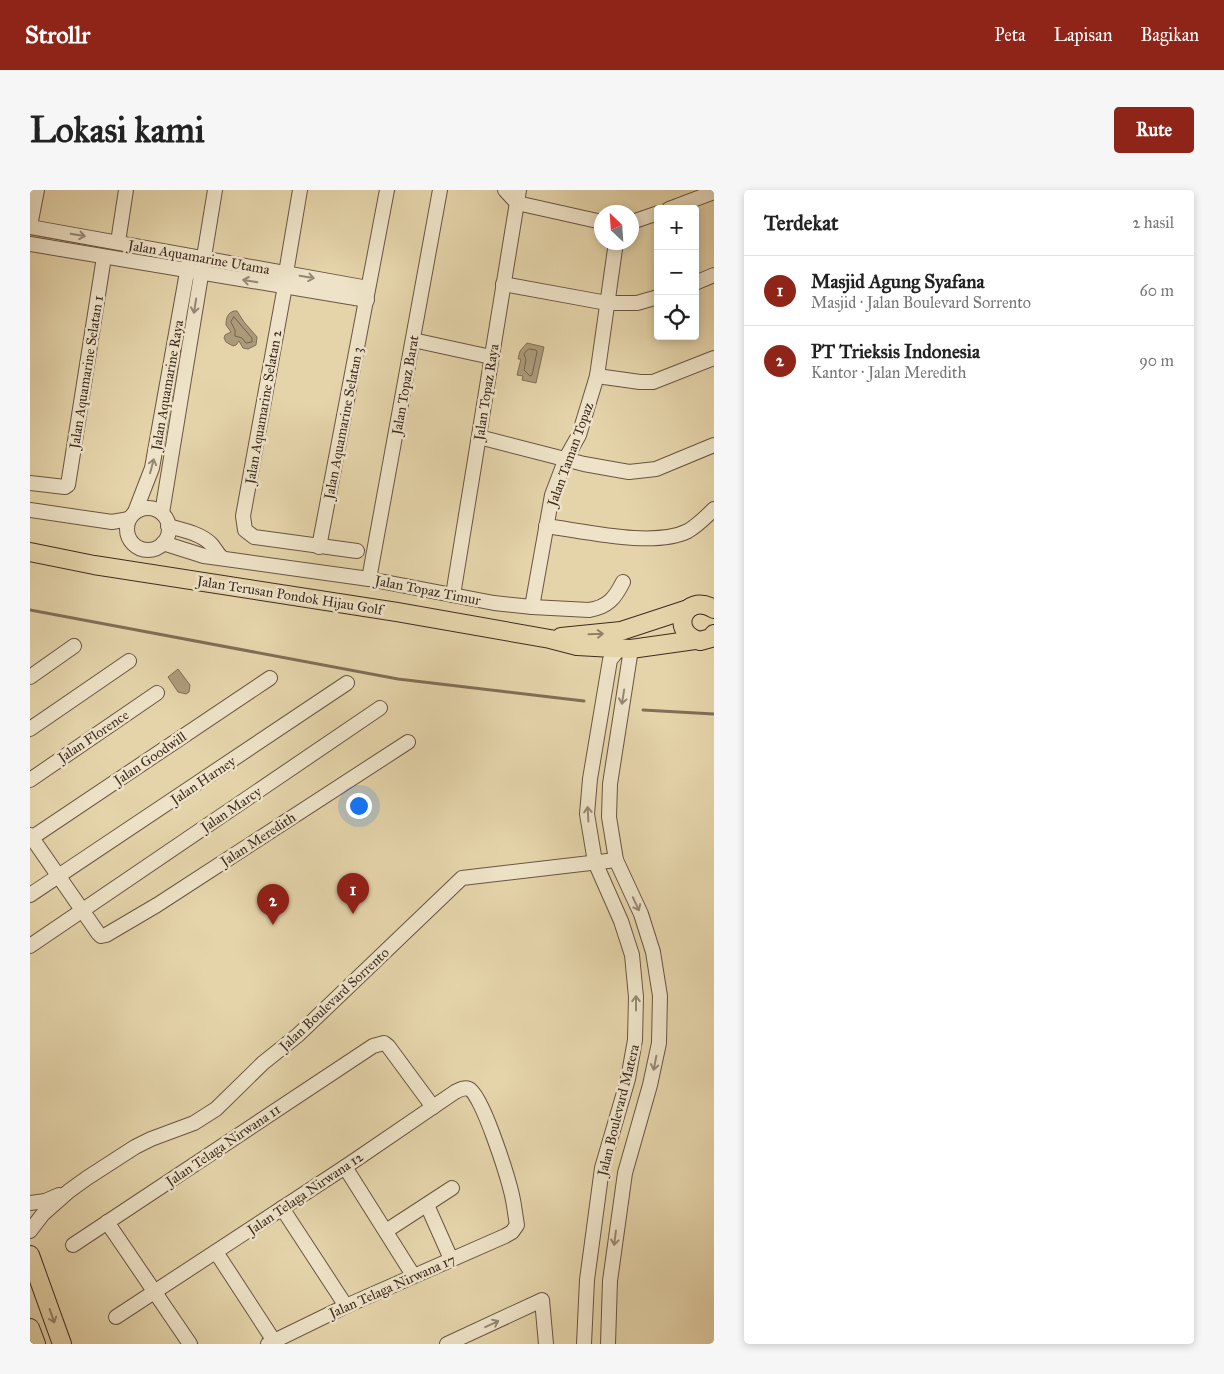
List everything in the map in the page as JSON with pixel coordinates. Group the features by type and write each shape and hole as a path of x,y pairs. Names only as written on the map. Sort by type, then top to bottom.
{"main road":[{"name":"Jalan Terusan Pondok Hijau Golf","path":"30,552 94,565 397,612 550,639 577,646 625,649 706,640"},
{"name":"Jalan Terusan Pondok Hijau Golf","path":"550,639 578,635 607,634 641,625 688,609 696,604 712,600"},
{"path":"688,609 683,617 682,626 687,635 706,640"},
{"path":"625,649 641,625"},
{"path":"30,1255 62,1344"},
{"path":"30,1328 36,1344"}],"street":[{"path":"30,226 37,190"},
{"path":"118,242 126,190"},
{"name":"Jalan Aquamarine Raya","path":"165,520 196,257 215,190"},
{"name":"Jalan Aquamarine Selatan 2","path":"300,190 286,280 243,516 244,527 254,537 319,547"},
{"name":"Jalan Aquamarine Selatan 3","path":"319,547 387,190"},
{"name":"Jalan Topaz Barat","path":"369,579 440,190"},
{"path":"505,190 518,197 594,220"},
{"path":"680,205 714,192"},
{"name":"Jalan Topaz Raya","path":"453,595 518,197"},
{"path":"639,220 654,214"},
{"name":"Jalan Aquamarine Utama","path":"30,226 196,257 286,280"},
{"name":"Jalan Aquamarine Utama","path":"30,244 194,271 286,280 368,294"},
{"name":"Jalan Taman Topaz","path":"532,607 552,495 566,458 579,435 597,376 615,250"},
{"name":"Jalan Aquamarine Selatan 1","path":"30,484 65,487 68,484 104,257"},
{"name":"Jalan Aquamarine Raya","path":"130,521 152,468 194,271"},
{"path":"699,281 714,275"},
{"path":"503,284 607,303 637,303 654,298"},
{"path":"414,340 491,357"},
{"path":"597,376 653,382 714,358"},
{"path":"478,437 629,472 644,472 656,469 714,445"},
{"path":"165,520 168,531 163,543 154,549 139,548 129,538 130,521 142,508 156,509 165,520 211,544 220,558"},
{"path":"546,526 645,540 686,532 702,522 714,509"},
{"path":"30,510 112,522 130,521"},
{"name":"Jalan Topaz Timur","path":"163,543 204,556 369,579 494,603 532,607 597,609 611,602 623,582"},
{"path":"319,547 357,551"},
{"path":"30,677 74,646"},
{"name":"Jalan Boulevard Matera","path":"608,1344 610,1281 625,1173 650,1085 659,1043 660,996 652,952 641,914 616,860 608,817 625,649"},
{"name":"Jalan Boulevard Matera","path":"584,1344 587,1280 602,1168 628,1079 636,1026 636,997 632,956 621,921 595,862 587,814 590,779 610,660 625,649"},
{"path":"30,729 129,661"},
{"name":"Jalan Goodwill","path":"31,837 270,678"},
{"name":"Jalan Harney","path":"30,895 347,683"},
{"name":"Jalan Florence","path":"30,780 156,693"},
{"name":"Jalan Marcy","path":"30,946 380,708"},
{"name":"Jalan Meredith","path":"82,910 98,933 101,936 106,935 158,905 408,742"},
{"path":"31,837 82,910"},
{"name":"Jalan Boulevard Sorrento","path":"30,1231 42,1214 69,1191 151,1139 194,1123 216,1109 263,1063 298,1035 462,878 616,860"},
{"path":"636,1026 659,1029"},
{"name":"Jalan Telaga Nirwana 11","path":"73,1245 372,1046 384,1043 388,1046 433,1107"},
{"name":"Jalan Telaga Nirwana 12","path":"116,1317 345,1167 455,1092 464,1088 468,1088 477,1097 496,1143 509,1184 516,1219 515,1229"},
{"path":"345,1167 413,1275"},
{"path":"386,1231 452,1188"},
{"name":"Jalan Boulevard Sorrento","path":"30,1203 45,1201 69,1191"},
{"path":"427,1205 451,1259"},
{"path":"282,1208 346,1306"},
{"path":"595,1212 619,1215"},
{"path":"107,1222 190,1344"},
{"name":"Jalan Telaga Nirwana 17","path":"271,1342 413,1275 504,1236 515,1229"},
{"path":"216,1252 271,1342"},
{"path":"447,1344 542,1300 546,1344"},
{"path":"585,1313 609,1314"}],"water":[{"path":"237,311 257,337 256,345 248,349 243,348 239,341 233,346 226,342 224,338 225,335 231,332 226,325 226,321 228,315"},
{"path":"527,343 544,347 536,383 522,380 523,376 517,375 521,359 518,359 520,351"},
{"path":"178,669 190,685 189,692 186,694 178,692 168,677"}],"waterway":[{"path":"30,610 398,679 584,701"},
{"path":"643,710 714,714"}],"place":[{"name":"Masjid Agung Syafana","path":"353,914"},
{"name":"PT Trieksis Indonesia","path":"273,925"}]}
